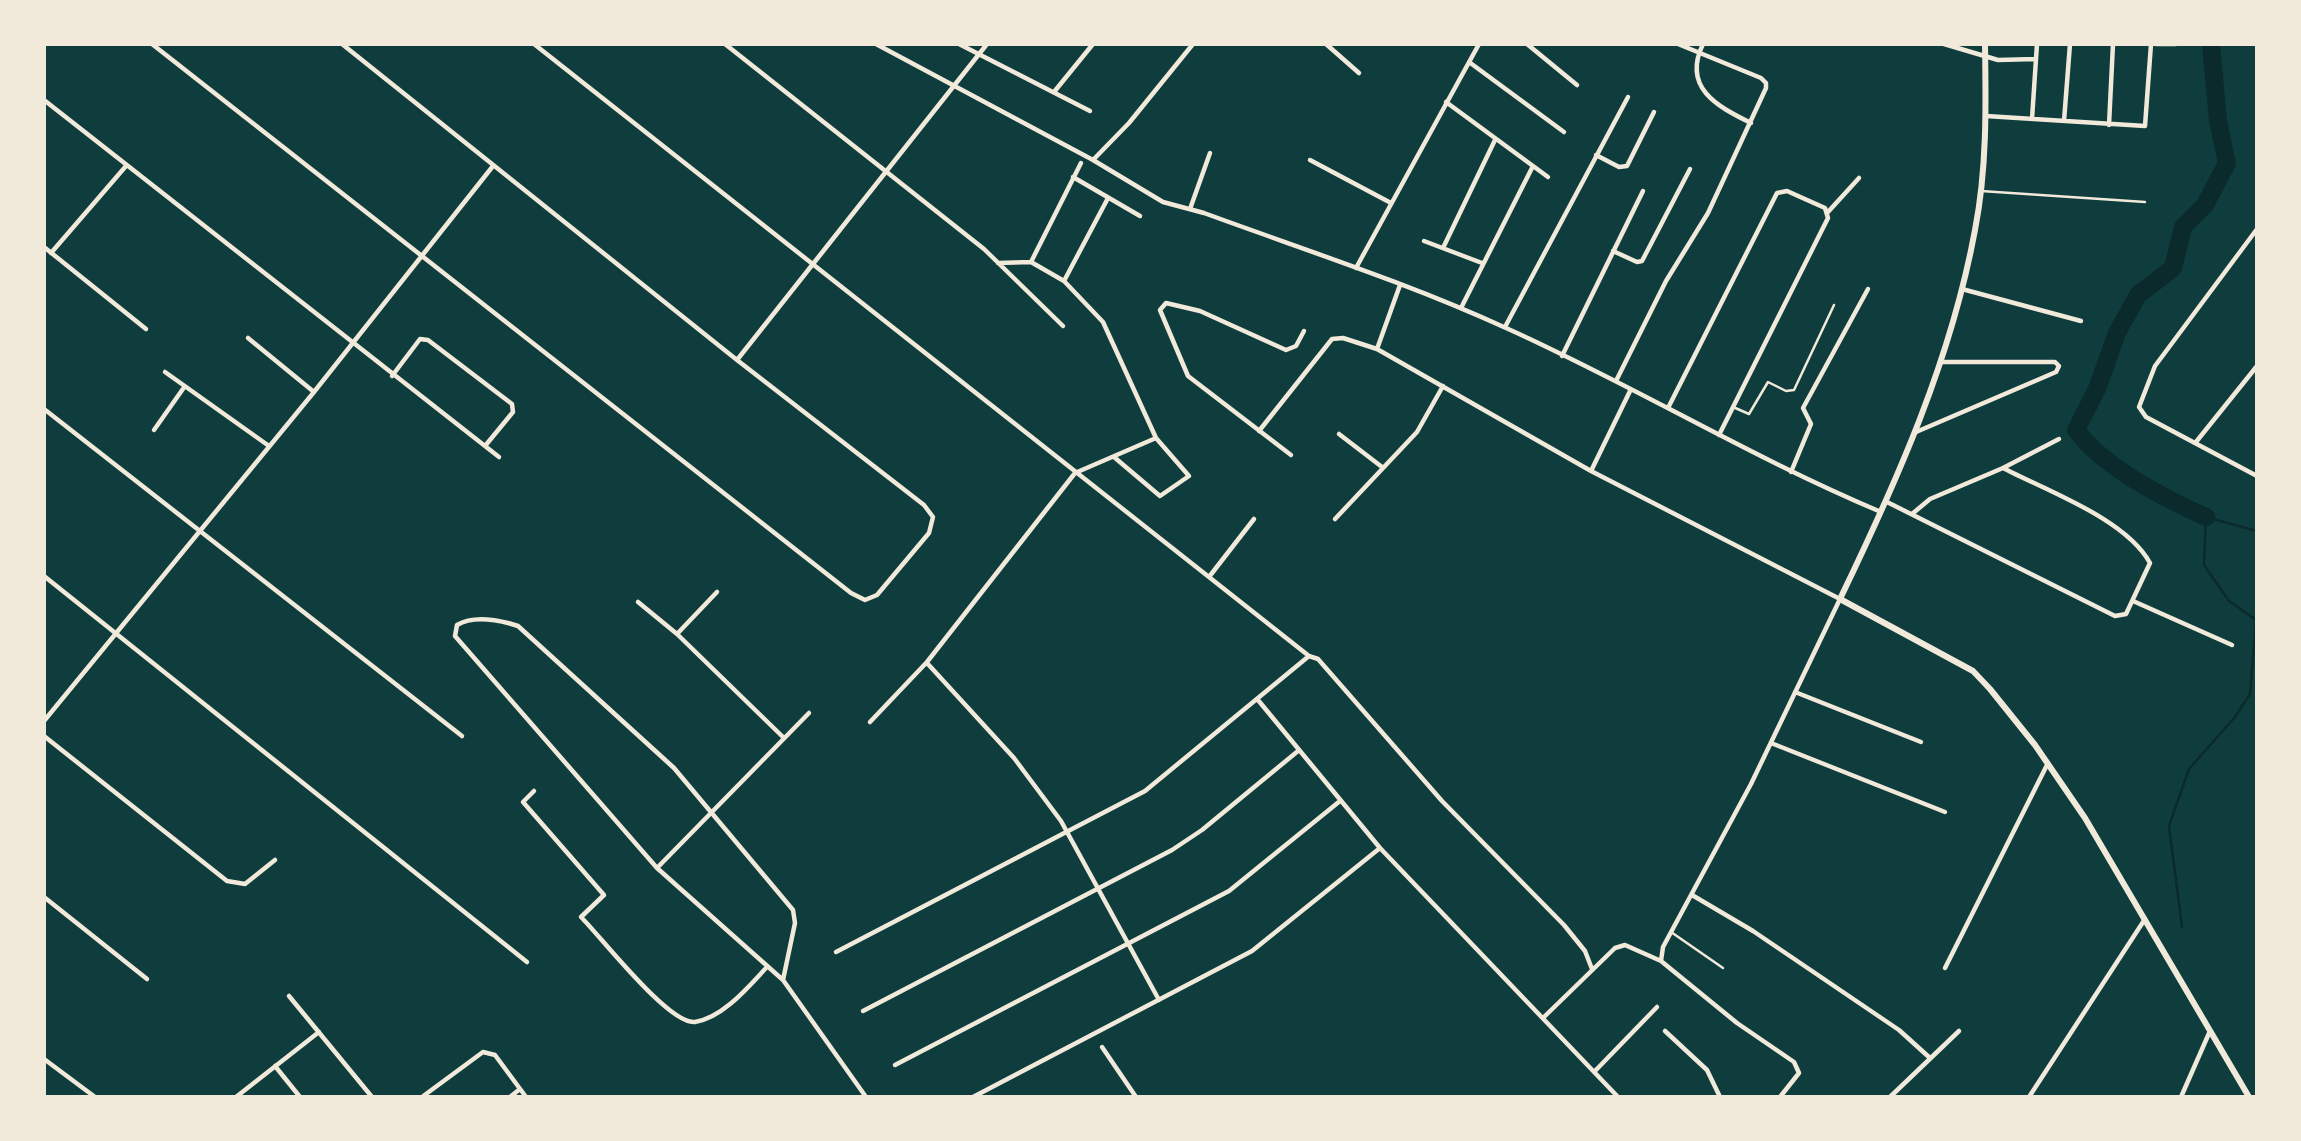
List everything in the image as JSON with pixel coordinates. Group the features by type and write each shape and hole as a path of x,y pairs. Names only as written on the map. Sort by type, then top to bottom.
{"main road":[{"path":"1985,44 1986,116 1981,191 1961,289 1916,432 1887,502 1840,599 1973,671 1990,689 2048,763 2146,918 2249,1097"}],"street":[{"path":"152,44 840,584 865,600 877,595 929,533 933,517 930,511 342,44"},
{"path":"534,44 811,266 1309,656 1321,662 1442,801 1564,925 1585,951 1592,969"},
{"path":"725,44 887,170 998,263 1063,326"},
{"path":"876,44 1093,160 1163,202 1356,268 1461,308 1631,389 1791,471 1882,512"},
{"path":"959,44 1090,111"},
{"path":"737,360 987,44"},
{"path":"1054,92 1093,44"},
{"path":"1093,160 1129,122 1193,44"},
{"path":"1326,44 1359,73"},
{"path":"1527,44 1577,85"},
{"path":"1616,382 1666,281 1708,213 1751,123 1766,83 1678,44"},
{"path":"1703,44 1694,72 1702,86 1720,107 1751,123"},
{"path":"1944,44 1985,58 2036,59"},
{"path":"2032,119 2037,44"},
{"path":"2064,121 2070,44"},
{"path":"2109,125 2113,44"},
{"path":"1986,116 2145,126 2153,44 2176,44"},
{"path":"1356,268 1476,45"},
{"path":"1469,62 1564,132"},
{"path":"1505,327 1628,97"},
{"path":"44,100 392,376 499,457"},
{"path":"1446,102 1548,177"},
{"path":"1596,155 1619,167 1627,166 1654,112"},
{"path":"1443,248 1495,140"},
{"path":"1189,209 1210,153"},
{"path":"1310,160 1391,203"},
{"path":"1031,262 1081,163"},
{"path":"51,253 126,166"},
{"path":"44,721 314,392 493,166"},
{"path":"1461,308 1533,166"},
{"path":"1613,251 1637,262 1642,260 1690,169"},
{"path":"1073,177 1140,216"},
{"path":"1719,435 1828,212 1859,178"},
{"path":"1562,356 1643,191"},
{"path":"1668,408 1781,191 1825,208 1828,212"},
{"path":"1064,281 1108,198"},
{"path":"2257,229 2155,366 2140,399 2141,413 2257,476"},
{"path":"1424,241 1482,263"},
{"path":"44,247 146,329"},
{"path":"998,263 1031,262 1064,281 1103,322 1156,438 1189,476 1163,496 1155,493 1114,457"},
{"path":"1377,349 1400,285"},
{"path":"1791,471 1811,424 1803,408 1868,289"},
{"path":"1961,289 2081,321"},
{"path":"1291,455 1188,376 1161,313 1161,306 1169,303 1194,309 1286,350 1296,346 1304,331"},
{"path":"1258,431 1335,337 1377,349 1591,471 1840,599 1771,743 1660,953 1661,961"},
{"path":"248,338 314,392"},
{"path":"392,376 420,339 428,340 512,404 513,411 485,446"},
{"path":"1916,432 1988,403 2056,372 2059,368 2055,362 1940,362"},
{"path":"2196,442 2257,366"},
{"path":"165,372 269,446"},
{"path":"154,430 185,386"},
{"path":"1335,519 1417,432 1443,386"},
{"path":"1591,471 1631,389"},
{"path":"44,409 199,533 462,736"},
{"path":"1339,434 1382,467"},
{"path":"870,722 927,663 1075,473 1114,457 1118,452 1156,438"},
{"path":"1912,514 1930,499 2003,468 2059,439"},
{"path":"1887,502 2115,616 2126,614 2150,563 2139,547 2109,523 2003,468"},
{"path":"1209,577 1254,519"},
{"path":"44,576 527,962"},
{"path":"677,634 717,592"},
{"path":"2133,601 2232,645"},
{"path":"638,602 677,634 785,738"},
{"path":"783,980 796,923 793,910 674,768 518,626 501,620 466,620 457,625 455,636 657,869 783,980 866,1097"},
{"path":"836,952 1069,833 1145,791 1309,656"},
{"path":"927,663 1014,758 1069,833 1159,1000"},
{"path":"1795,692 1921,741"},
{"path":"1258,700 1380,848 1618,1097"},
{"path":"657,869 809,713"},
{"path":"44,736 227,881 245,884 275,860"},
{"path":"1771,743 1945,812"},
{"path":"863,1011 1189,840 1298,751"},
{"path":"1945,968 2048,763"},
{"path":"534,791 523,802 604,895 581,917 636,979 681,1020 692,1023 704,1019 732,1002 767,967"},
{"path":"895,1065 1130,946 1229,891 1340,801"},
{"path":"973,1097 1252,951 1380,848"},
{"path":"1692,895 1754,931 1877,1015 1930,1058"},
{"path":"44,897 147,979"},
{"path":"2029,1097 2146,918"},
{"path":"1544,1017 1592,969 1622,944 1661,961 1737,1023 1794,1062 1799,1069 1797,1077 1780,1097"},
{"path":"289,996 372,1097"},
{"path":"1595,1070 1657,1007"},
{"path":"2181,1097 2211,1028"},
{"path":"1665,1031 1707,1070 1720,1097"},
{"path":"1890,1097 1959,1031"},
{"path":"235,1097 319,1032"},
{"path":"1102,1047 1136,1097"},
{"path":"422,1097 484,1052 495,1055 526,1097"},
{"path":"44,1059 95,1097"},
{"path":"275,1066 300,1097"},
{"path":"510,1097 520,1089"}],"lane":[{"path":"1981,191 2145,202"},
{"path":"1733,407 1749,414 1768,382 1786,391 1794,390 1834,305"},
{"path":"1671,932 1723,968"}],"waterway":[{"path":"2206,517 2172,501 2118,469 2076,430 2097,389 2117,333 2138,295 2173,268 2183,227 2205,205 2227,163 2218,121 2211,44"},
{"path":"2182,927 2169,826 2189,769 2235,717 2250,694 2256,620 2229,601 2204,565 2206,517 2257,531"}]}
